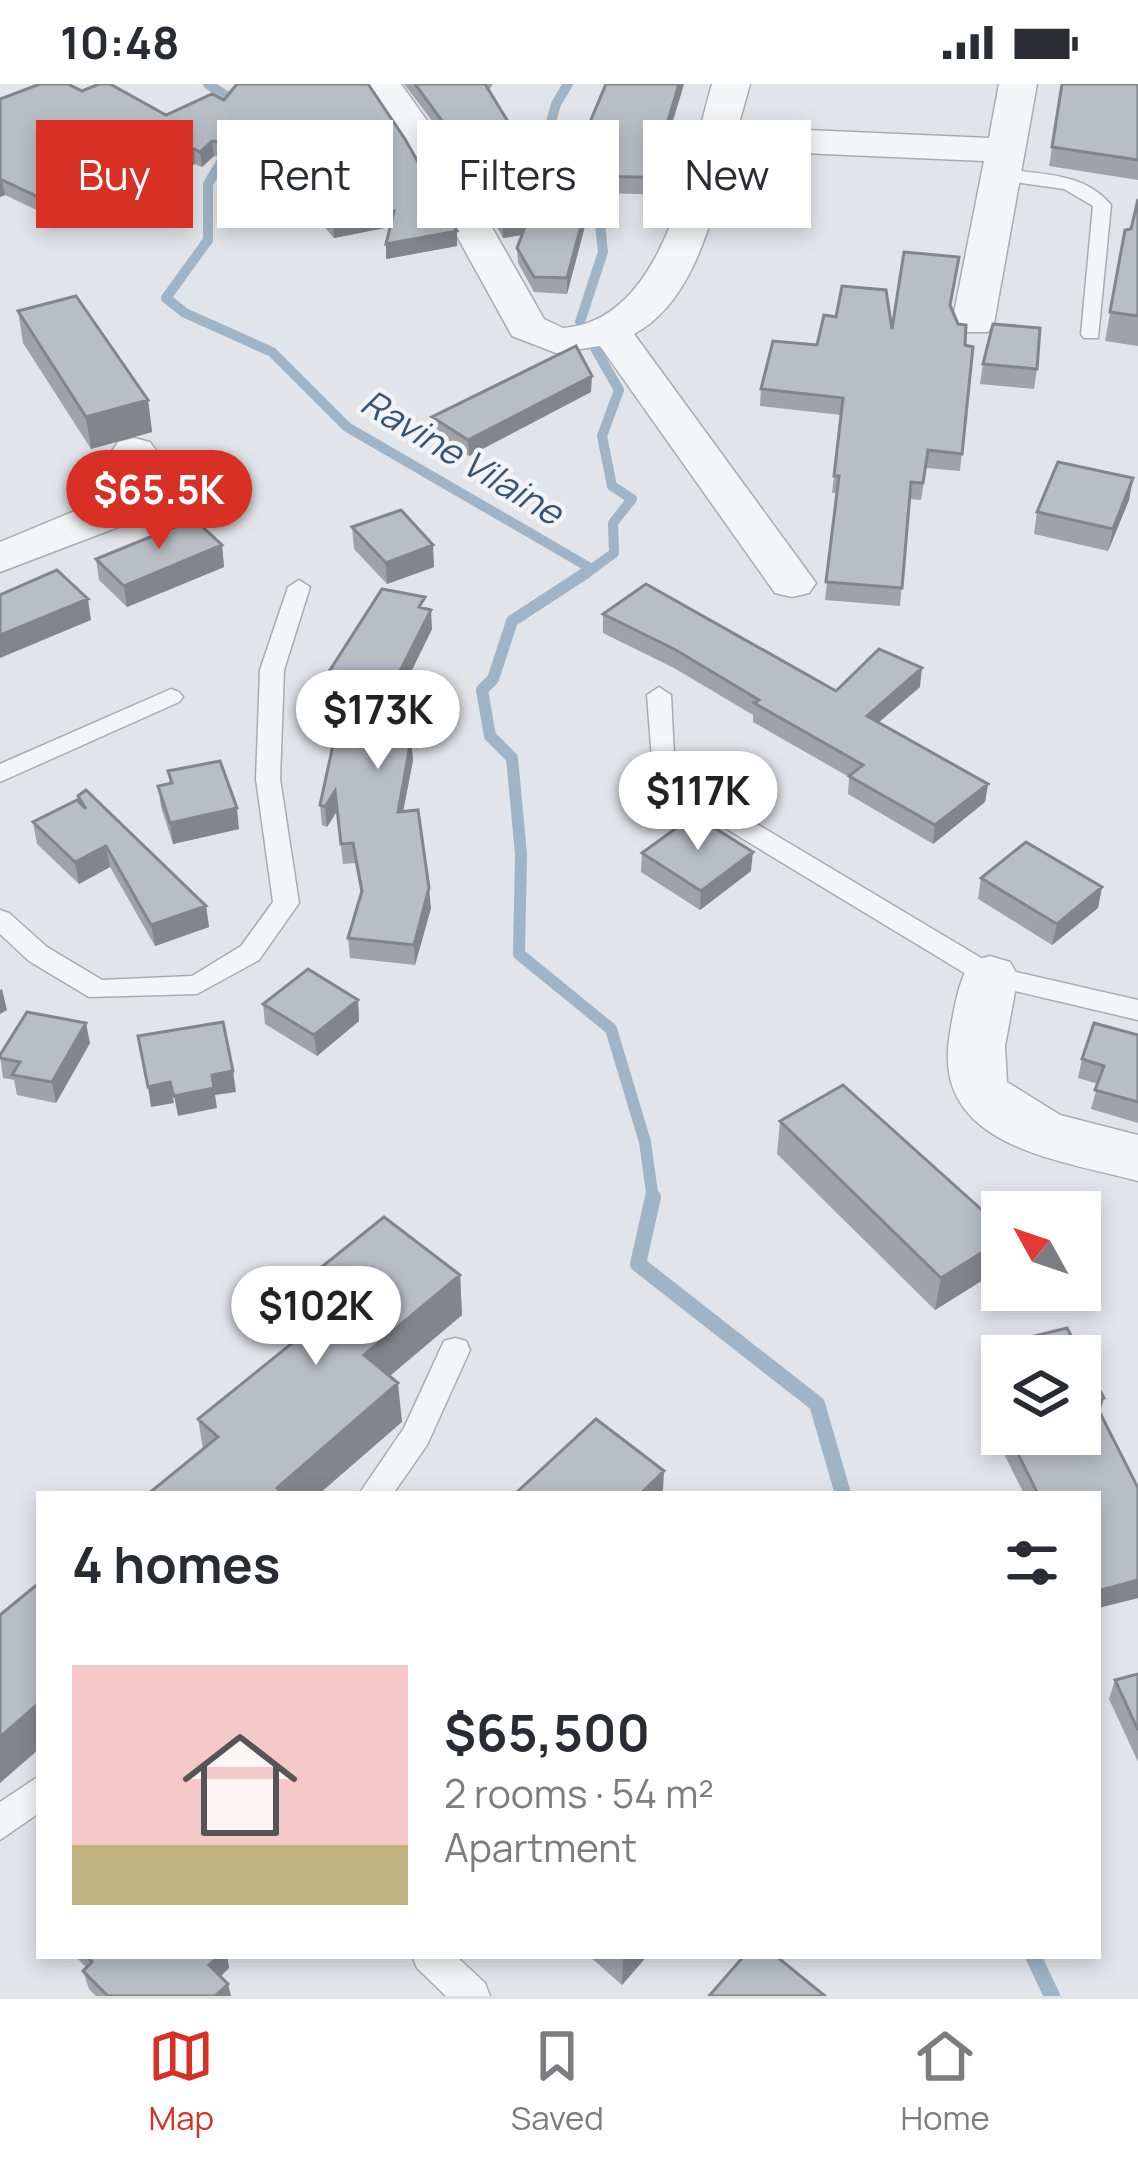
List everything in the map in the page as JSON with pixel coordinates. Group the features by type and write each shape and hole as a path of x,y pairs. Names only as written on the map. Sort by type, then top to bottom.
{"street":[{"path":"382,84 429,150 527,327 543,340 574,341 610,331 647,307 666,278 684,228"},
{"path":"721,120 731,84"},
{"path":"973,323 1018,84"},
{"path":"811,146 1001,162"},
{"path":"610,331 665,400 792,583"},
{"path":"0,558 147,500 159,488 134,451"},
{"path":"990,976 974,1072 986,1103 1010,1121 1138,1158"}],"lane":[{"path":"1001,162 1094,194 1102,206 1091,334"},
{"path":"0,919 38,954 98,990 196,985 250,953 286,903 268,779 272,670 299,587"},
{"path":"659,695 664,779 990,976 1138,1010"},
{"path":"0,774 171,697"},
{"path":"377,1491 416,1436 455,1351"},
{"path":"0,1825 36,1795"},
{"path":"433,1959 472,1996"}],"building":[{"path":"40,84 68,84 82,91 110,84 166,115 212,94 224,100 237,84 368,84 392,120 217,120 217,142 200,152 193,149 193,120 36,120 36,196 0,181 0,99"},
{"path":"415,84 485,84 507,120 441,120"},
{"path":"606,84 679,84 668,120 643,120 643,177 619,177 619,120 591,120"},
{"path":"1062,84 1138,84 1138,160 1052,147"},
{"path":"393,121 417,160 417,228 457,231 386,244 394,211"},
{"path":"1138,199 1138,316 1110,312 1125,230 1131,229"},
{"path":"525,228 580,228 567,278 534,277 517,248"},
{"path":"904,252 959,257 950,305 958,324 966,325 965,345 973,347 962,454 928,450 923,483 911,482 902,588 826,582 843,398 761,389 773,341 817,345 824,315 836,317 842,286 886,290 892,329"},
{"path":"76,296 148,400 86,417 18,311"},
{"path":"993,324 1040,328 1037,369 983,364"},
{"path":"576,346 592,376 468,440 432,417"},
{"path":"1058,462 1133,478 1113,529 1037,512"},
{"path":"401,510 433,545 386,563 352,527"},
{"path":"194,519 222,545 124,586 96,559"},
{"path":"57,570 88,599 0,635 0,595"},
{"path":"646,584 836,691 879,649 922,668 867,716 988,784 935,825 849,776 863,765 754,703 759,700 674,649 603,614"},
{"path":"382,589 425,597 419,607 431,610 399,673 407,675 382,715 401,716 395,739 411,740 398,812 418,810 429,888 414,945 348,938 362,891 353,843 341,844 335,791 325,807 320,805 343,699 326,696 334,683 323,681"},
{"path":"220,761 237,808 170,823 158,786 172,783 168,771"},
{"path":"86,790 206,906 151,925 106,846 75,862 33,822 77,800 86,809 78,796"},
{"path":"694,815 753,852 701,891 642,853"},
{"path":"1026,842 1102,887 1057,924 981,878"},
{"path":"308,969 358,1000 314,1035 263,1004"},
{"path":"27,1012 86,1023 52,1082 12,1075 20,1062 0,1058"},
{"path":"223,1022 233,1071 212,1075 214,1088 174,1096 170,1082 148,1087 138,1036"},
{"path":"1094,1023 1138,1035 1138,1102 1095,1090 1104,1066 1082,1059"},
{"path":"843,1085 981,1209 981,1253 941,1278 780,1121"},
{"path":"384,1217 460,1275 364,1355 398,1383 277,1488 280,1491 152,1491 218,1437 198,1419 321,1320 288,1294"},
{"path":"1067,1328 1071,1335 1038,1335"},
{"path":"1101,1415 1138,1488 1138,1580 1101,1590 1101,1491 1036,1491 1018,1455 1101,1455"},
{"path":"596,1419 664,1471 643,1491 518,1491"},
{"path":"36,1585 36,1706 0,1737 0,1615"},
{"path":"1138,1674 1138,1730 1115,1680"},
{"path":"90,1959 216,1959 209,1965 228,1984 215,1996 108,1996 83,1971 92,1962"},
{"path":"741,1959 780,1959 825,1996 709,1996"}],"waterway":[{"name":"Ravine Vilaine","path":"208,84 238,104"},
{"name":"Ravine Vilaine","path":"568,84 556,104 542,155 595,179 603,252 580,322"},
{"name":"Ravine Vilaine","path":"217,169 208,184 208,240 166,298 185,313 272,352 347,427 592,569"},
{"name":"Ravine Vilaine","path":"592,569 614,553 613,523 632,499 612,486 602,436 619,390 595,348"},
{"name":"Ravine Vilaine","path":"583,575 592,569"},
{"name":"Ravine Vilaine","path":"587,572 512,621 493,679 482,690 490,736 512,758 521,854 519,954 611,1029 645,1142 653,1198"},
{"name":"Ravine Vilaine","path":"653,1198 638,1264 817,1404 842,1491"},
{"name":"Ravine Vilaine","path":"1034,1959 1052,1996"}]}
